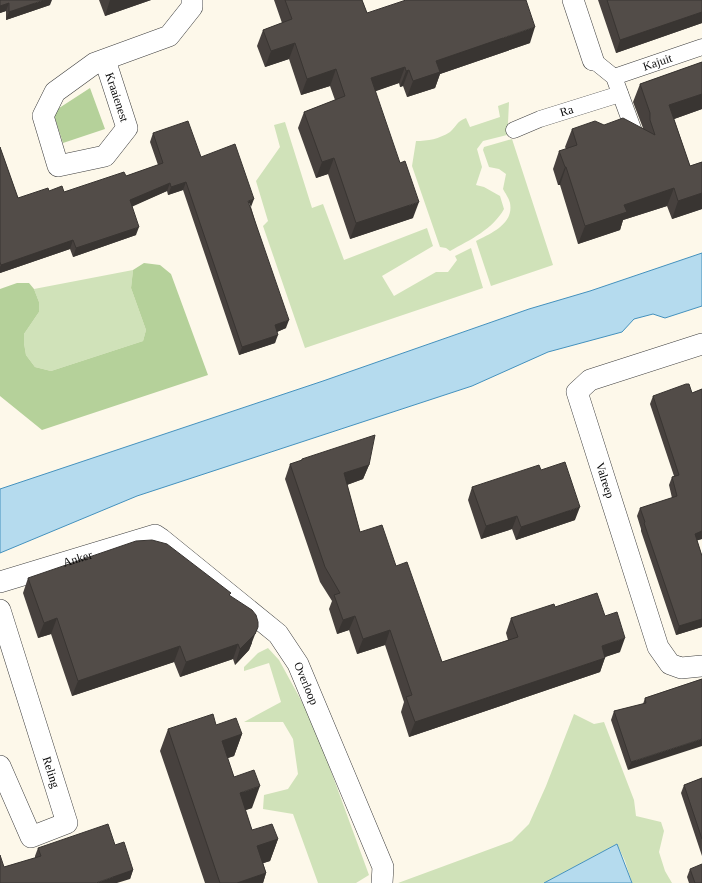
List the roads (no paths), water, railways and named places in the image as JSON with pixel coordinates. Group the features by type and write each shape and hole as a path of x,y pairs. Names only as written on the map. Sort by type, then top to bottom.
{"street":[{"name":"Kraaienest","path":"105,60 127,128 105,156 58,166 43,116 55,92 95,64 105,60 170,36 192,7 192,0"},
{"path":"573,0 593,60 614,77 635,134"},
{"name":"Kajuit","path":"614,77 702,47"},
{"name":"Ra","path":"514,130 540,119 620,94"},
{"name":"Valreep","path":"702,344 590,380 577,392 658,647 670,664 681,668 702,666"},
{"name":"Anker","path":"0,582 155,535"},
{"name":"Overloop","path":"155,535 161,538 278,634 298,664 384,867 382,883"},
{"name":"Reling","path":"0,610 67,823 31,837 0,766"}],"water":[{"path":"702,253 702,306 665,318 653,314 634,319 622,332 548,352 472,386 137,496 0,553 0,489 323,381 529,309 590,291"},
{"path":"617,844 632,883 544,883"}]}
